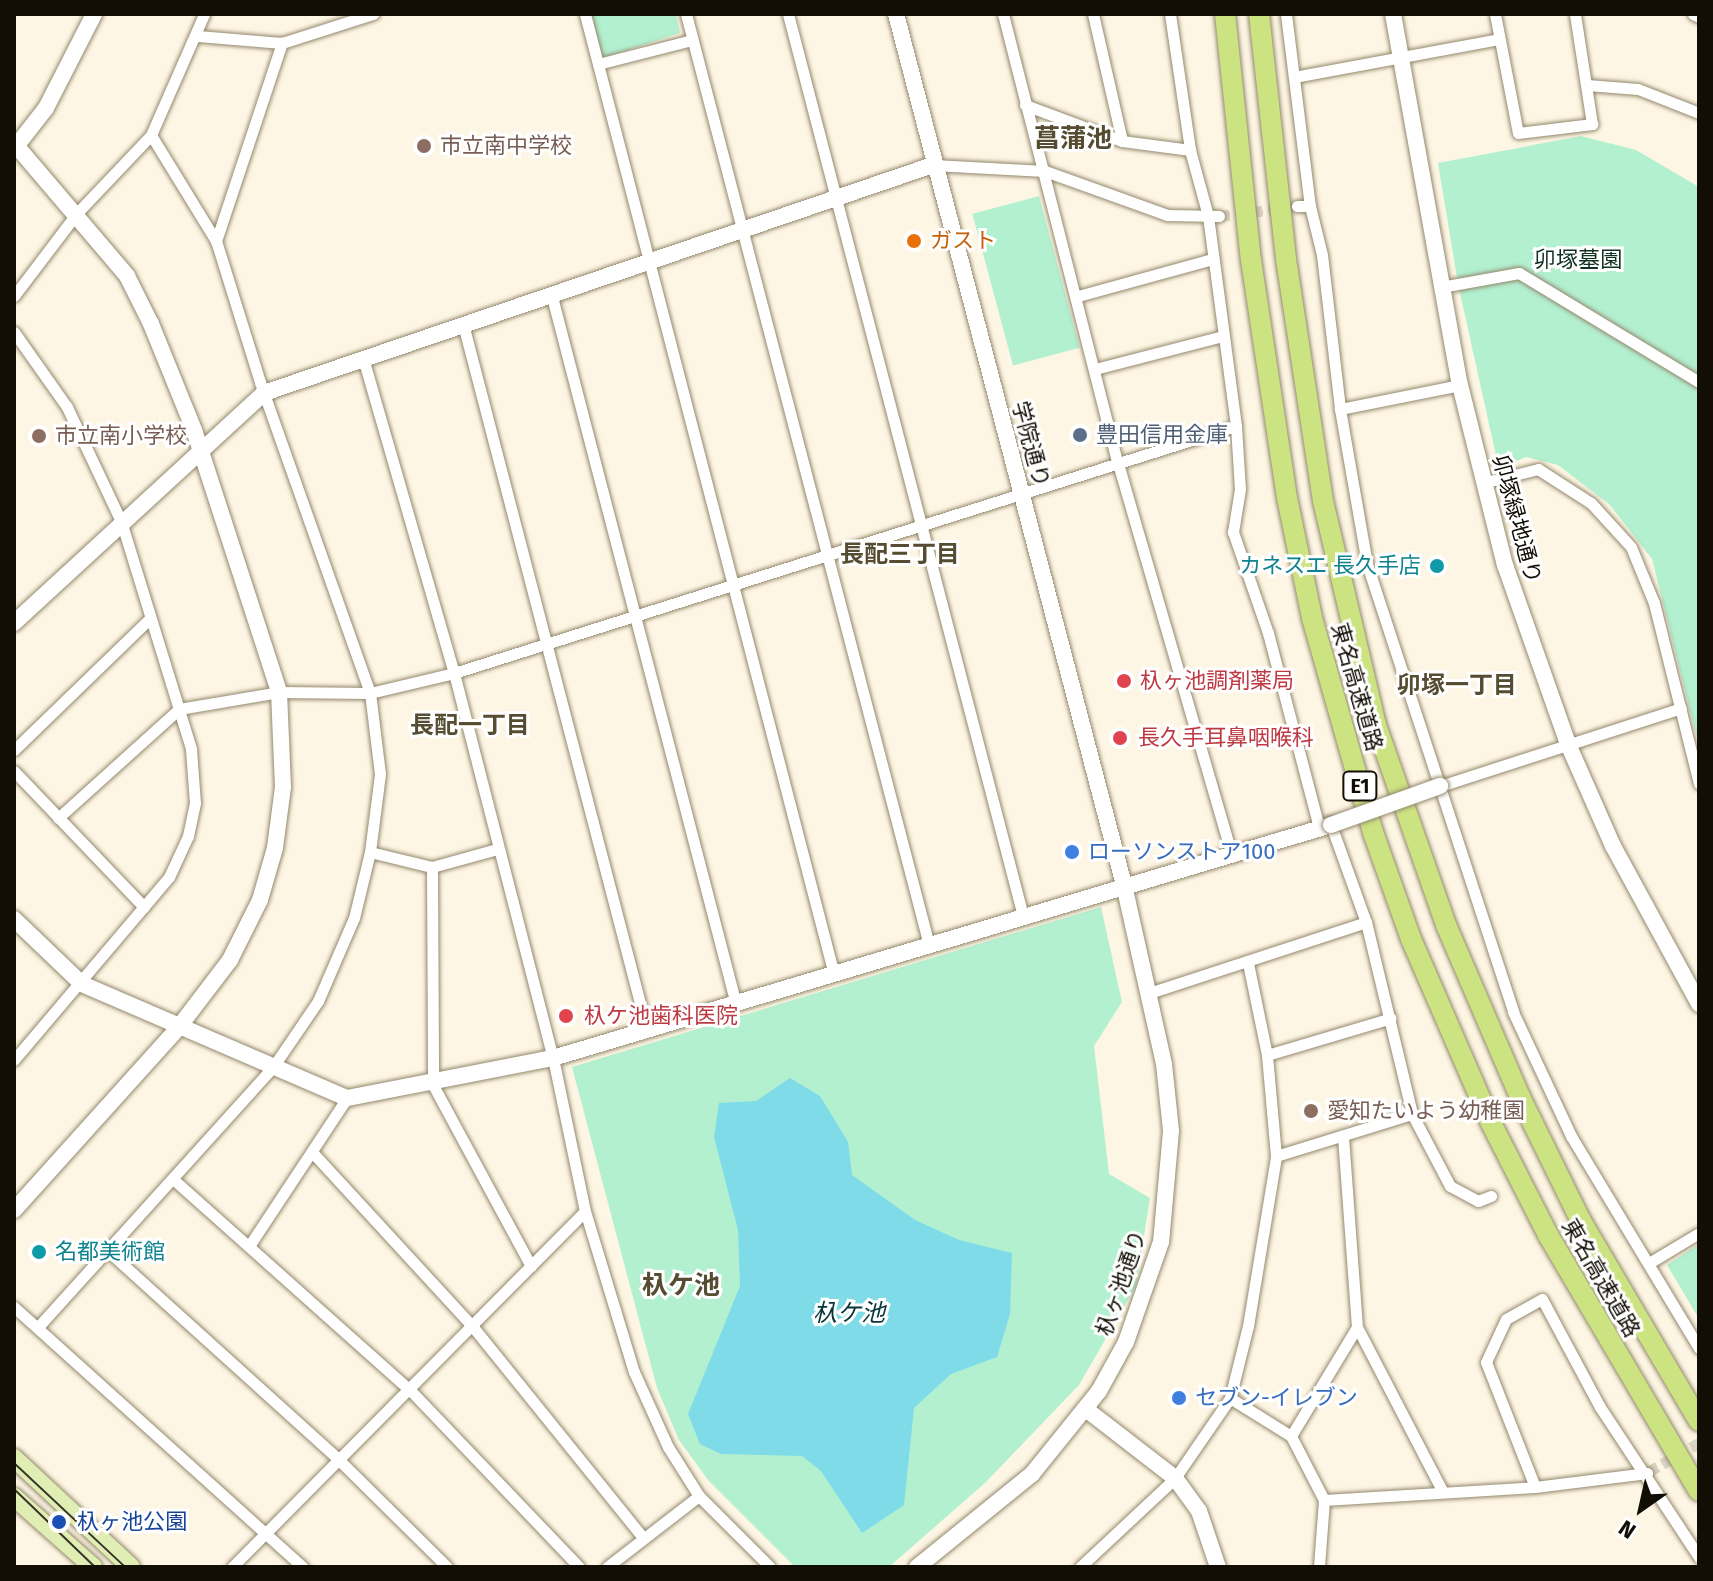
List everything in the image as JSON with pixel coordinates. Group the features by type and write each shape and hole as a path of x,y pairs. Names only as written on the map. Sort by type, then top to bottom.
{"highway":[{"name":"東名高速道路","path":"1225,14 1251,260 1287,498 1312,618 1374,835 1411,939 1490,1121 1548,1235 1699,1491"},
{"name":"東名高速道路","path":"1259,14 1286,259 1323,501 1376,725 1446,925 1520,1097 1581,1221 1699,1421"}],"main road":[{"path":"14,1458 131,1567"},
{"path":"14,1497 93,1567"}],"street":[{"path":"14,1210 179,1027 230,960 260,900 275,848 283,787 279,692 199,450 151,324 127,276 77,213 15,146 46,108 94,14"},
{"path":"14,296 77,213 151,135 198,36 204,14"},
{"path":"585,14 834,975"},
{"path":"686,14 929,945"},
{"path":"788,14 1023,916"},
{"name":"学院通り","path":"896,14 933,165 1124,885"},
{"path":"1003,14 1078,296 1117,460 1231,853"},
{"path":"1093,14 1122,141"},
{"path":"1170,14 1190,150 1213,216 1212,259 1236,426 1240,489 1233,532 1268,633 1325,826 1366,922 1412,1114 1450,1186 1478,1201 1491,1196"},
{"path":"1286,14 1294,77 1303,206 1322,255 1340,409 1367,564 1440,786 1475,907 1513,1012 1571,1136 1699,1348"},
{"name":"卯塚緑地通り","path":"1393,14 1460,385 1482,483 1530,642 1568,744 1613,846 1699,1004"},
{"path":"1495,14 1518,133 1592,124 1575,14"},
{"path":"1693,14 1699,17"},
{"path":"198,36 282,43 369,15"},
{"path":"1294,77 1499,39"},
{"path":"598,64 692,40"},
{"path":"216,241 282,43"},
{"path":"1587,85 1638,89 1699,113"},
{"path":"1025,105 1122,141 1190,150"},
{"path":"38,1327 273,1067 318,1001 354,918 370,852 380,774 370,693 264,393 216,241 151,135"},
{"path":"14,623 121,521 264,393 551,293 648,264 933,165 1045,171 1167,215 1213,216"},
{"path":"1078,296 1212,259"},
{"path":"1441,287 1519,273 1699,382"},
{"path":"551,293 736,1004"},
{"path":"463,324 647,1030"},
{"path":"14,332 67,407 121,521 148,620 191,749 195,803 188,836 169,877 82,984 16,1053"},
{"path":"1095,369 1223,336"},
{"path":"363,358 454,673 553,1058 585,1211 634,1372 655,1423 699,1496 762,1565"},
{"path":"1340,409 1460,385"},
{"path":"58,818 179,709 279,692 370,693 454,673 1021,490 1236,426"},
{"path":"1482,483 1538,469 1579,494 1611,523 1644,574 1699,783"},
{"path":"14,750 148,620"},
{"path":"14,919 82,984 347,1098 433,1085 553,1058 1325,826 1681,708"},
{"path":"14,771 144,907"},
{"path":"370,852 432,867 497,849"},
{"path":"432,867 433,1085 531,1266"},
{"name":"杁ヶ池通り","path":"917,1567 1011,1494 1087,1410 1126,1342 1161,1242 1171,1131 1149,993 1124,885"},
{"path":"1149,993 1366,922"},
{"path":"1080,1567 1175,1478 1230,1398 1248,1326 1276,1156 1267,1055 1248,963"},
{"path":"1267,1055 1391,1018"},
{"path":"249,1246 347,1098"},
{"path":"1276,1156 1412,1114"},
{"path":"1343,1136 1357,1327 1443,1492"},
{"path":"313,1153 473,1327 643,1538"},
{"path":"174,1180 411,1391 579,1567"},
{"path":"232,1567 411,1391 585,1211"},
{"path":"1649,1263 1699,1233"},
{"path":"108,1251 339,1460 447,1567"},
{"path":"1535,1487 1486,1362 1506,1319 1542,1299 1600,1407 1699,1557"},
{"path":"14,1307 303,1567"},
{"path":"1291,1436 1357,1327"},
{"path":"1230,1398 1291,1436 1324,1500 1319,1567"},
{"path":"1087,1410 1175,1478 1199,1511 1218,1567"},
{"path":"1324,1500 1535,1487 1647,1474"},
{"path":"607,1567 699,1496"}],"green space":[{"path":"589,14 676,14 680,33 603,58"},
{"name":"卯塚墓園","path":"1581,136 1636,150 1699,187 1699,746 1652,559 1610,505 1558,465 1526,457 1499,469 1458,284 1438,163"},
{"path":"1039,196 1080,348 1013,366 972,214"},
{"path":"1101,907 1122,1002 1094,1046 1109,1174 1150,1198 1136,1286 1079,1385 986,1482 889,1567 795,1567 708,1480 679,1440 657,1388 572,1067"},
{"path":"1699,1244 1699,1319 1667,1265"}],"water":[{"name":"杁ケ池","path":"790,1078 820,1096 848,1142 852,1175 915,1220 959,1240 1012,1253 1010,1314 997,1357 951,1374 914,1408 904,1505 862,1533 821,1471 802,1456 721,1454 700,1444 688,1414 740,1286 738,1230 714,1137 719,1103 756,1101"}],"tunnel":[{"path":"1219,216 1284,208"},
{"path":"1648,1472 1699,1443"}],"tram line":[{"path":"14,1463 125,1567"},
{"path":"14,1489 95,1567"}],"place":[{"name":"市立南中学校","path":"424,146"},
{"name":"ガスト","path":"914,241"},
{"name":"豊田信用金庫","path":"1080,435"},
{"name":"市立南小学校","path":"39,436"},
{"name":"カネスエ 長久手店","path":"1437,566"},
{"name":"杁ヶ池調剤薬局","path":"1124,681"},
{"name":"長久手耳鼻咽喉科","path":"1120,738"},
{"name":"ローソンストア100","path":"1072,852"},
{"name":"杁ケ池歯科医院","path":"566,1016"},
{"name":"愛知たいよう幼稚園","path":"1311,1111"},
{"name":"名都美術館","path":"39,1252"},
{"name":"セブン-イレブン","path":"1179,1398"},
{"name":"杁ヶ池公園","path":"59,1522"}],"district":[{"name":"菖蒲池","path":"1073,139"},
{"name":"長配三丁目","path":"900,555"},
{"name":"卯塚一丁目","path":"1457,686"},
{"name":"長配一丁目","path":"470,726"},
{"name":"杁ケ池","path":"681,1286"}]}
